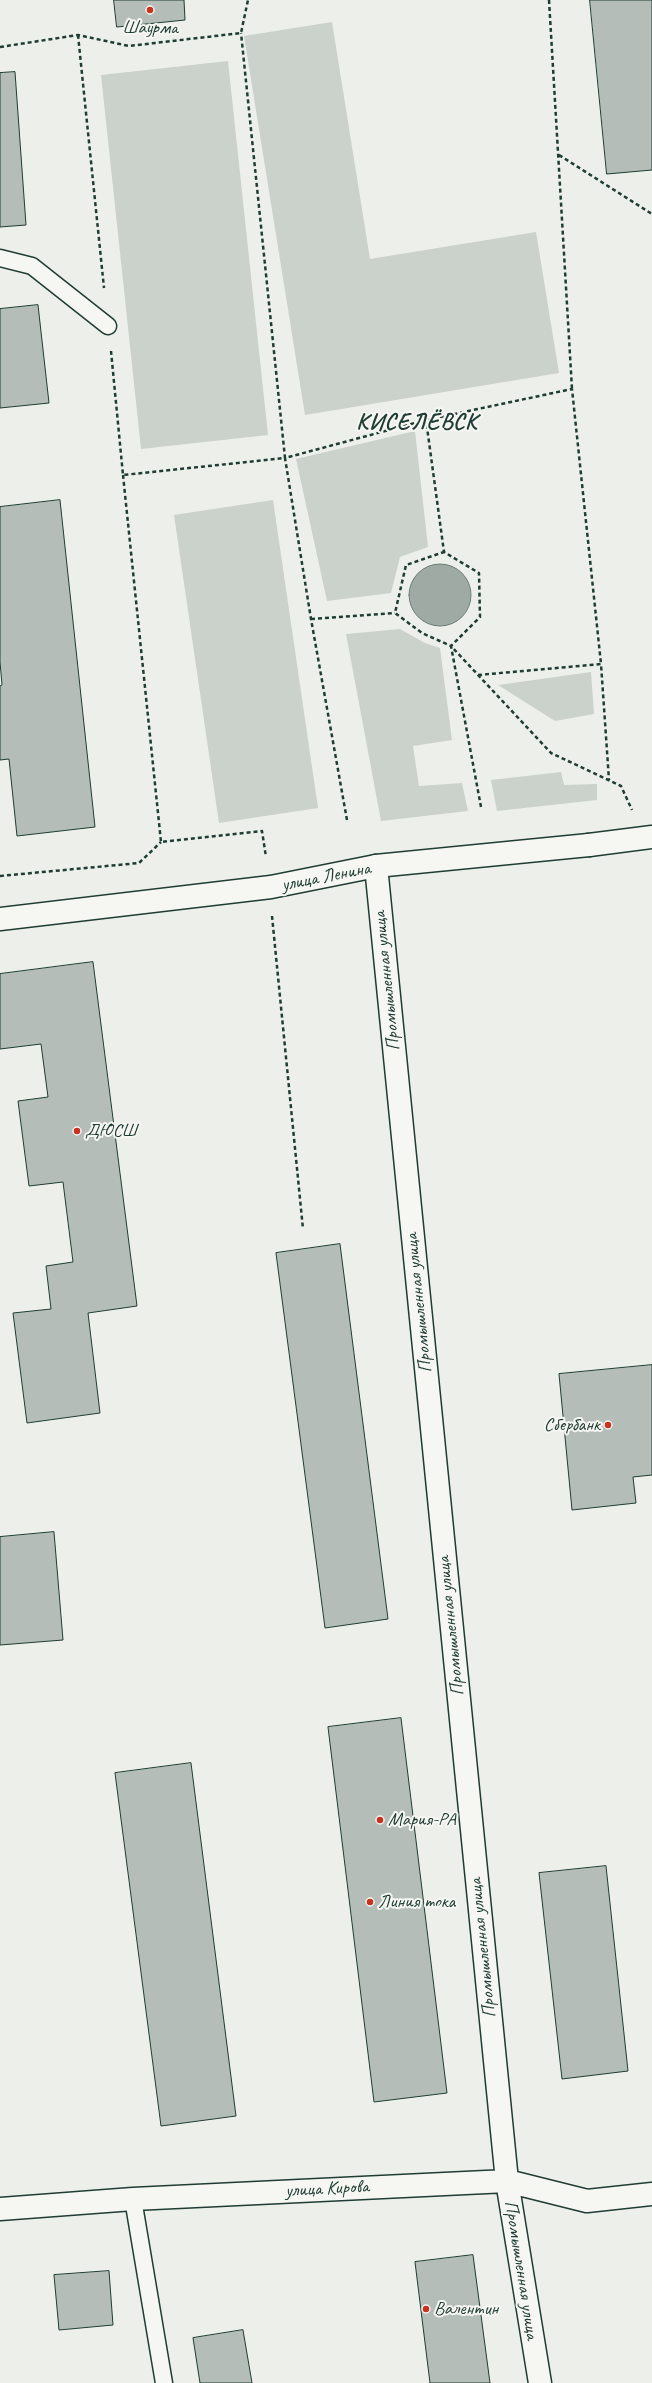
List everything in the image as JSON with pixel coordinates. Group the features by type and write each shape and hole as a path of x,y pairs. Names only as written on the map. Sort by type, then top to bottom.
{"street":[{"name":"улица Ленина","path":"0,919 271,888 376,866 589,845 648,837"},
{"name":"Промышленная улица","path":"376,866 507,2181 540,2383"},
{"name":"улица Кирова","path":"0,2209 132,2199 507,2181 587,2201 652,2194"}],"lane":[{"path":"0,258 32,266 108,326"},
{"path":"132,2199 164,2383"}],"path":[{"path":"248,0 241,33 285,458 311,619 347,820"},
{"path":"549,0 572,389 601,664 609,780"},
{"path":"0,47 78,35 129,46 241,33"},
{"path":"78,35 161,842"},
{"path":"558,154 652,214"},
{"path":"123,475 285,458 426,420 572,389"},
{"path":"426,420 444,552"},
{"path":"395,613 406,565 444,552 479,573 480,617 451,646"},
{"path":"311,619 395,613 422,633 451,646 552,753 621,786 648,837"},
{"path":"451,646 481,807"},
{"path":"478,675 601,664"},
{"path":"0,876 139,862 161,842 262,831 271,888 275,953 303,1229"}],"shaded area":[{"path":"332,22 370,259 536,232 559,373 305,415 244,36"},
{"path":"228,61 268,435 141,449 101,75"},
{"path":"415,431 428,547 400,557 391,593 327,601 296,459"},
{"path":"273,500 318,808 219,823 174,515"},
{"path":"434,564 446,564 462,573 469,583 471,595 469,607 462,617 446,626 434,626 423,621 414,612 409,601 409,589 414,578 423,569"},
{"path":"400,629 425,643 440,648 452,740 413,746 419,786 462,783 468,811 381,821 346,634"},
{"path":"591,672 594,714 555,721 498,685"},
{"path":"561,772 564,785 597,784 597,800 497,811 491,780"}],"building":[{"name":"Шаурма","path":"114,0 184,0 185,20 117,27"},
{"path":"590,0 652,0 652,170 607,174"},
{"path":"15,72 26,225 0,227 0,73"},
{"path":"38,305 49,403 0,408 0,309"},
{"path":"60,500 95,827 17,836 9,759 0,760 0,686 2,685 0,662 0,507"},
{"path":"93,962 137,1306 88,1313 100,1413 27,1423 13,1313 51,1309 46,1266 73,1262 63,1182 29,1186 18,1101 48,1097 41,1044 0,1049 0,974"},
{"path":"340,1244 388,1619 325,1628 276,1253"},
{"name":"Сбербанк","path":"652,1365 652,1475 633,1477 636,1503 572,1510 559,1374"},
{"path":"54,1532 63,1640 0,1645 0,1537"},
{"path":"401,1718 447,2093 374,2102 328,1727"},
{"path":"191,1763 236,2116 161,2126 115,1773"},
{"path":"606,1866 628,2071 562,2079 539,1873"},
{"path":"473,2255 490,2383 430,2383 415,2262"},
{"path":"109,2271 113,2325 59,2330 54,2275"},
{"path":"243,2330 252,2383 200,2383 193,2338"}],"place":[{"name":"Шаурма","path":"150,10"},
{"name":"ДЮСШ","path":"77,1131"},
{"name":"Сбербанк","path":"608,1425"},
{"name":"Мария-РА","path":"380,1820"},
{"name":"Линия тока","path":"370,1902"},
{"name":"Валентин","path":"426,2309"}],"district":[{"name":"КИСЕЛЁВСК","path":"417,423"}]}
